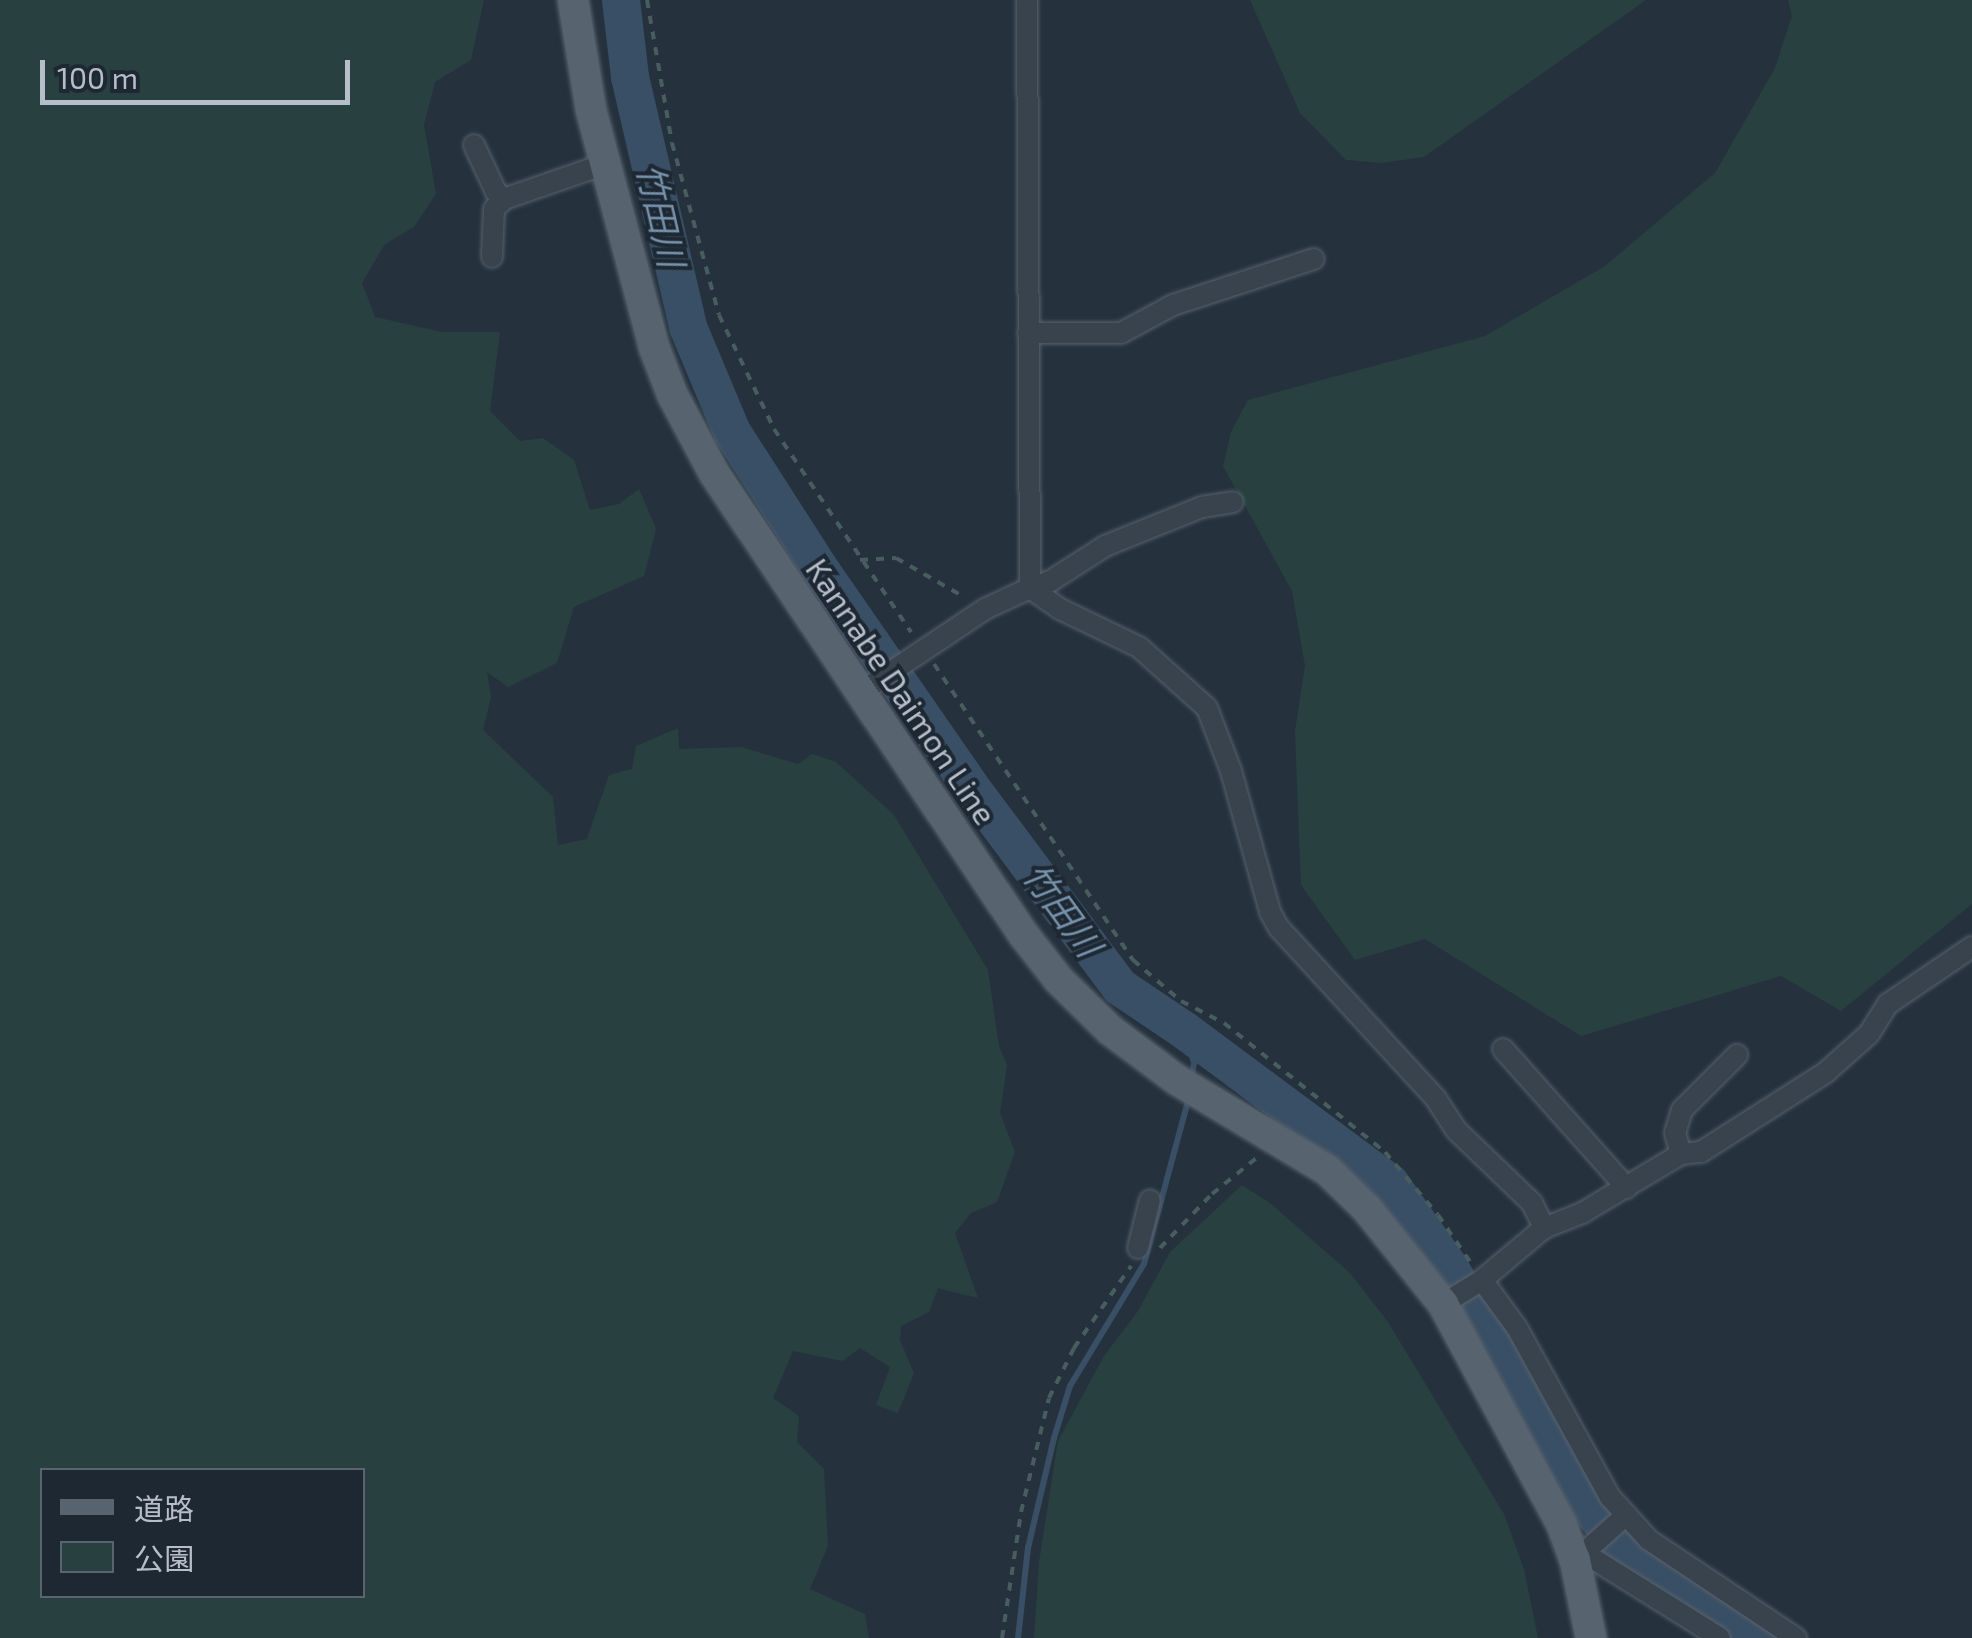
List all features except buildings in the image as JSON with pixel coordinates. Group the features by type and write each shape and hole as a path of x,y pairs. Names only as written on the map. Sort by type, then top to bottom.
{"main road":[{"name":"Kannabe Daimon Line","path":"573,0 605,164 654,347 672,394 714,473 867,687 1023,934 1059,980 1110,1030 1190,1088 1327,1170 1449,1300 1562,1525 1585,1552 1591,1638"}],"street":[{"path":"1026,0 1030,588"},
{"path":"474,145 496,192 504,199"},
{"path":"492,257 494,208 504,199 605,164"},
{"path":"1028,333 1121,333 1173,306 1314,259"},
{"path":"867,687 985,609 1049,582 1105,546 1202,506 1233,502"},
{"path":"1030,588 1060,609 1139,647 1207,708 1231,772 1270,912 1280,928 1436,1099 1456,1130 1532,1202 1544,1228"},
{"path":"1449,1300 1480,1282 1544,1228 1627,1188 1681,1154 1701,1152 1825,1073 1869,1034 1888,1004 1972,947"},
{"path":"1503,1049 1627,1188"},
{"path":"1681,1154 1675,1133 1682,1110 1737,1055"},
{"path":"1145,1250 1150,1200"},
{"path":"1480,1282 1517,1328 1624,1517 1649,1540 1796,1638"},
{"path":"1624,1517 1585,1552 1720,1638"}],"path":[{"path":"647,0 672,143 719,315 774,429 1133,960 1181,1001 1224,1023 1385,1152 1438,1215 1480,1282"},
{"path":"860,560 896,558 985,609"},
{"path":"1002,1638 1021,1512 1049,1398 1074,1348 1145,1250 1278,1140"}],"green space":[{"path":"0,0 484,0 471,60 435,82 424,125 436,194 414,227 385,244 362,283 375,317 442,332 500,332 490,411 520,441 543,438 574,460 590,510 619,504 639,489 656,529 644,576 574,607 557,663 508,687 487,672 491,697 483,730 553,797 558,845 587,839 609,775 632,769 636,746 678,728 679,749 741,747 798,764 812,754 836,762 894,815 988,970 999,1046 1007,1065 1000,1113 1015,1152 997,1202 971,1213 955,1233 978,1298 938,1288 929,1312 901,1326 900,1340 914,1373 898,1413 876,1405 890,1367 860,1348 842,1361 793,1351 773,1398 799,1416 797,1442 824,1469 828,1546 810,1589 865,1614 869,1638 0,1638"},
{"path":"1250,0 1646,0 1424,157 1381,163 1346,160 1300,113"},
{"path":"1788,0 1972,0 1972,904 1841,1011 1781,976 1581,1036 1425,939 1355,960 1301,885 1295,731 1305,666 1292,591 1223,466 1231,432 1248,400 1485,336 1605,266 1715,173 1775,68 1792,16"},
{"path":"1242,1185 1270,1203 1350,1273 1388,1322 1504,1514 1524,1569 1538,1638 1034,1638 1039,1562 1058,1441 1104,1356 1138,1311 1170,1252"}],"waterway":[{"name":"竹田川","path":"621,0 630,77 688,327 732,432 822,572 976,794 1120,987 1390,1183 1450,1268 1590,1509 1623,1549 1761,1638"},
{"path":"1184,1030 1194,1063 1191,1080"},
{"path":"1018,1638 1028,1548 1070,1386 1144,1264 1189,1097"}]}
